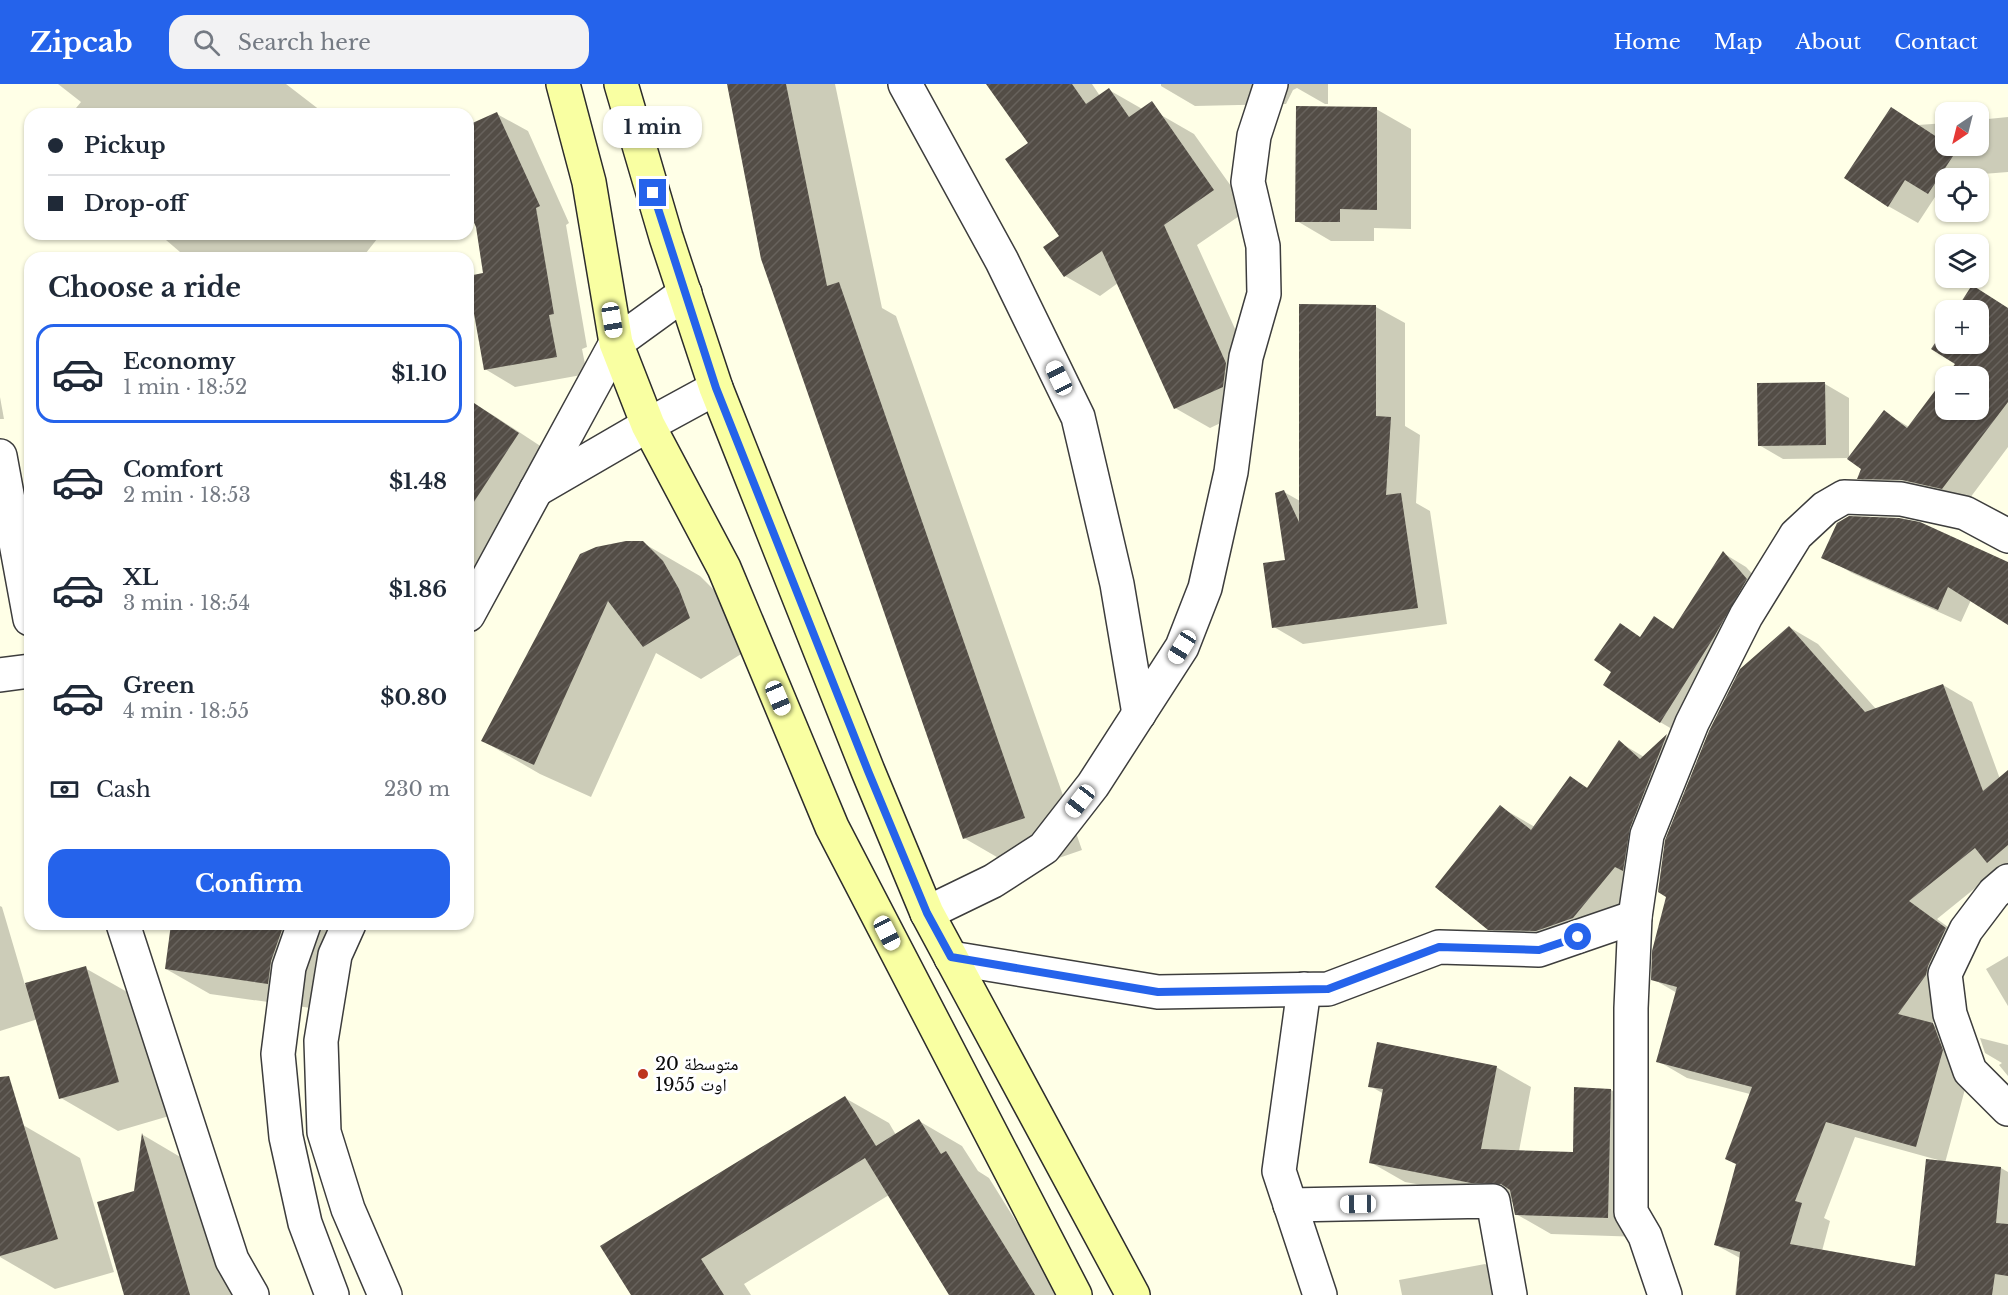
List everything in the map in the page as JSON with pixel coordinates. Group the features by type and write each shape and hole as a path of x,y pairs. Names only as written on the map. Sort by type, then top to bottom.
{"main road":[{"path":"563,84 589,182 616,343 648,424 724,568 832,827 1075,1295"},
{"path":"621,84 666,237 716,388 927,913 1133,1295"}],"street":[{"path":"905,84 1002,261 1077,417 1117,584 1139,714"},
{"path":"927,913 993,881 1044,848 1093,785 1182,647 1205,588 1231,472 1246,357 1264,294 1263,246 1248,182 1254,136 1271,84"},
{"path":"474,604 616,343 685,292"},
{"path":"534,491 648,424 716,388"},
{"path":"0,456 24,586"},
{"path":"1665,1295 1645,1236 1631,1212 1631,1008 1635,917 1647,835 1692,723 1746,616 1796,535 1825,508 1844,497 1901,499 1965,513 2008,536"},
{"path":"0,675 24,672"},
{"path":"2008,881 1994,893 1966,930 1946,974 1950,1014 1970,1071 2008,1109"},
{"path":"951,957 1158,992 1328,989 1439,947 1539,950 1635,917"},
{"path":"125,930 232,1260 252,1295"},
{"path":"301,930 289,967 278,1054 286,1137 305,1223 332,1295"},
{"path":"346,930 335,955 321,1041 324,1132 348,1209 385,1295"},
{"path":"1304,989 1279,1171 1320,1295"},
{"path":"1290,1205 1493,1202 1510,1295"}],"building":[{"path":"727,84 786,84 827,286 839,282 1025,818 963,839 761,259"},
{"path":"986,84 1072,84 1086,104 1109,88 1129,117 1152,101 1214,190 1164,225 1226,363 1223,387 1174,409 1102,251 1064,277 1043,247 1059,236 1005,159 1028,143"},
{"path":"1296,106 1377,107 1377,210 1340,209 1340,222 1295,222"},
{"path":"1891,107 1935,136 1935,156 1953,156 1945,168 1935,168 1935,183 1928,194 1905,180 1888,207 1844,178"},
{"path":"497,112 540,206 536,208 554,314 549,315 557,357 484,370 474,314 474,275 483,273 474,222 474,122"},
{"path":"1970,288 1977,288 2008,308 2008,402 1942,489 1902,480 1857,479 1861,469 1847,459 1884,410 1907,428 1935,391 1935,420 1989,420 1989,366 1954,366 1955,364 1939,354 1989,354 1989,300 1962,300"},
{"path":"1299,304 1376,305 1376,416 1391,417 1386,495 1401,493 1418,608 1272,628 1263,563 1285,560 1275,493 1284,490 1299,522"},
{"path":"1825,382 1826,445 1758,446 1757,383"},
{"path":"474,403 519,433 474,502"},
{"path":"1849,516 1899,518 1920,522 2008,562 2008,625 1948,587 1938,610 1821,558 1837,523"},
{"path":"626,541 643,541 663,561 679,589 690,618 643,647 608,601 534,765 481,741 580,554 596,547"},
{"path":"1723,551 1747,579 1660,723 1603,685 1611,672 1594,660 1620,623 1640,637 1654,616 1673,629"},
{"path":"1789,626 1865,712 1943,684 1983,791 2008,770 2008,845 1987,863 1975,848 1909,901 1946,928 1926,975 1898,1014 1933,1023 1943,1050 1916,1147 1826,1122 1795,1201 1802,1203 1790,1244 1915,1266 1926,1159 2001,1167 1996,1223 2008,1224 2008,1276 1995,1274 1992,1295 1736,1295 1740,1252 1714,1245 1736,1164 1725,1159 1752,1087 1656,1062 1677,987 1651,980 1652,951 1666,897 1658,892 1665,840 1709,731 1740,669"},
{"path":"1667,734 1630,828 1623,871 1615,867 1573,918 1536,931 1488,930 1435,887 1500,805 1531,830 1570,776 1587,788 1619,740 1640,759"},
{"path":"170,930 282,930 271,961 268,984 165,969"},
{"path":"86,966 119,1082 59,1099 25,983"},
{"path":"1377,1042 1497,1066 1481,1149 1573,1152 1574,1087 1611,1089 1608,1218 1515,1215 1510,1190 1501,1184 1471,1183 1369,1163 1383,1089 1368,1087"},
{"path":"9,1076 58,1239 0,1256 0,1077"},
{"path":"845,1096 876,1146 919,1119 941,1154 946,1151 1035,1295 949,1295 865,1158 701,1259 724,1295 631,1295 600,1246"},
{"path":"142,1133 190,1295 124,1295 97,1202 134,1191"}],"place":[{"name":"متوسطة 20 اوت 1955","path":"643,1074"}],"route":[{"path":"653,193 716,388 868,771 927,913 951,957 1158,992 1328,989 1439,947 1539,950 1578,937"}]}
